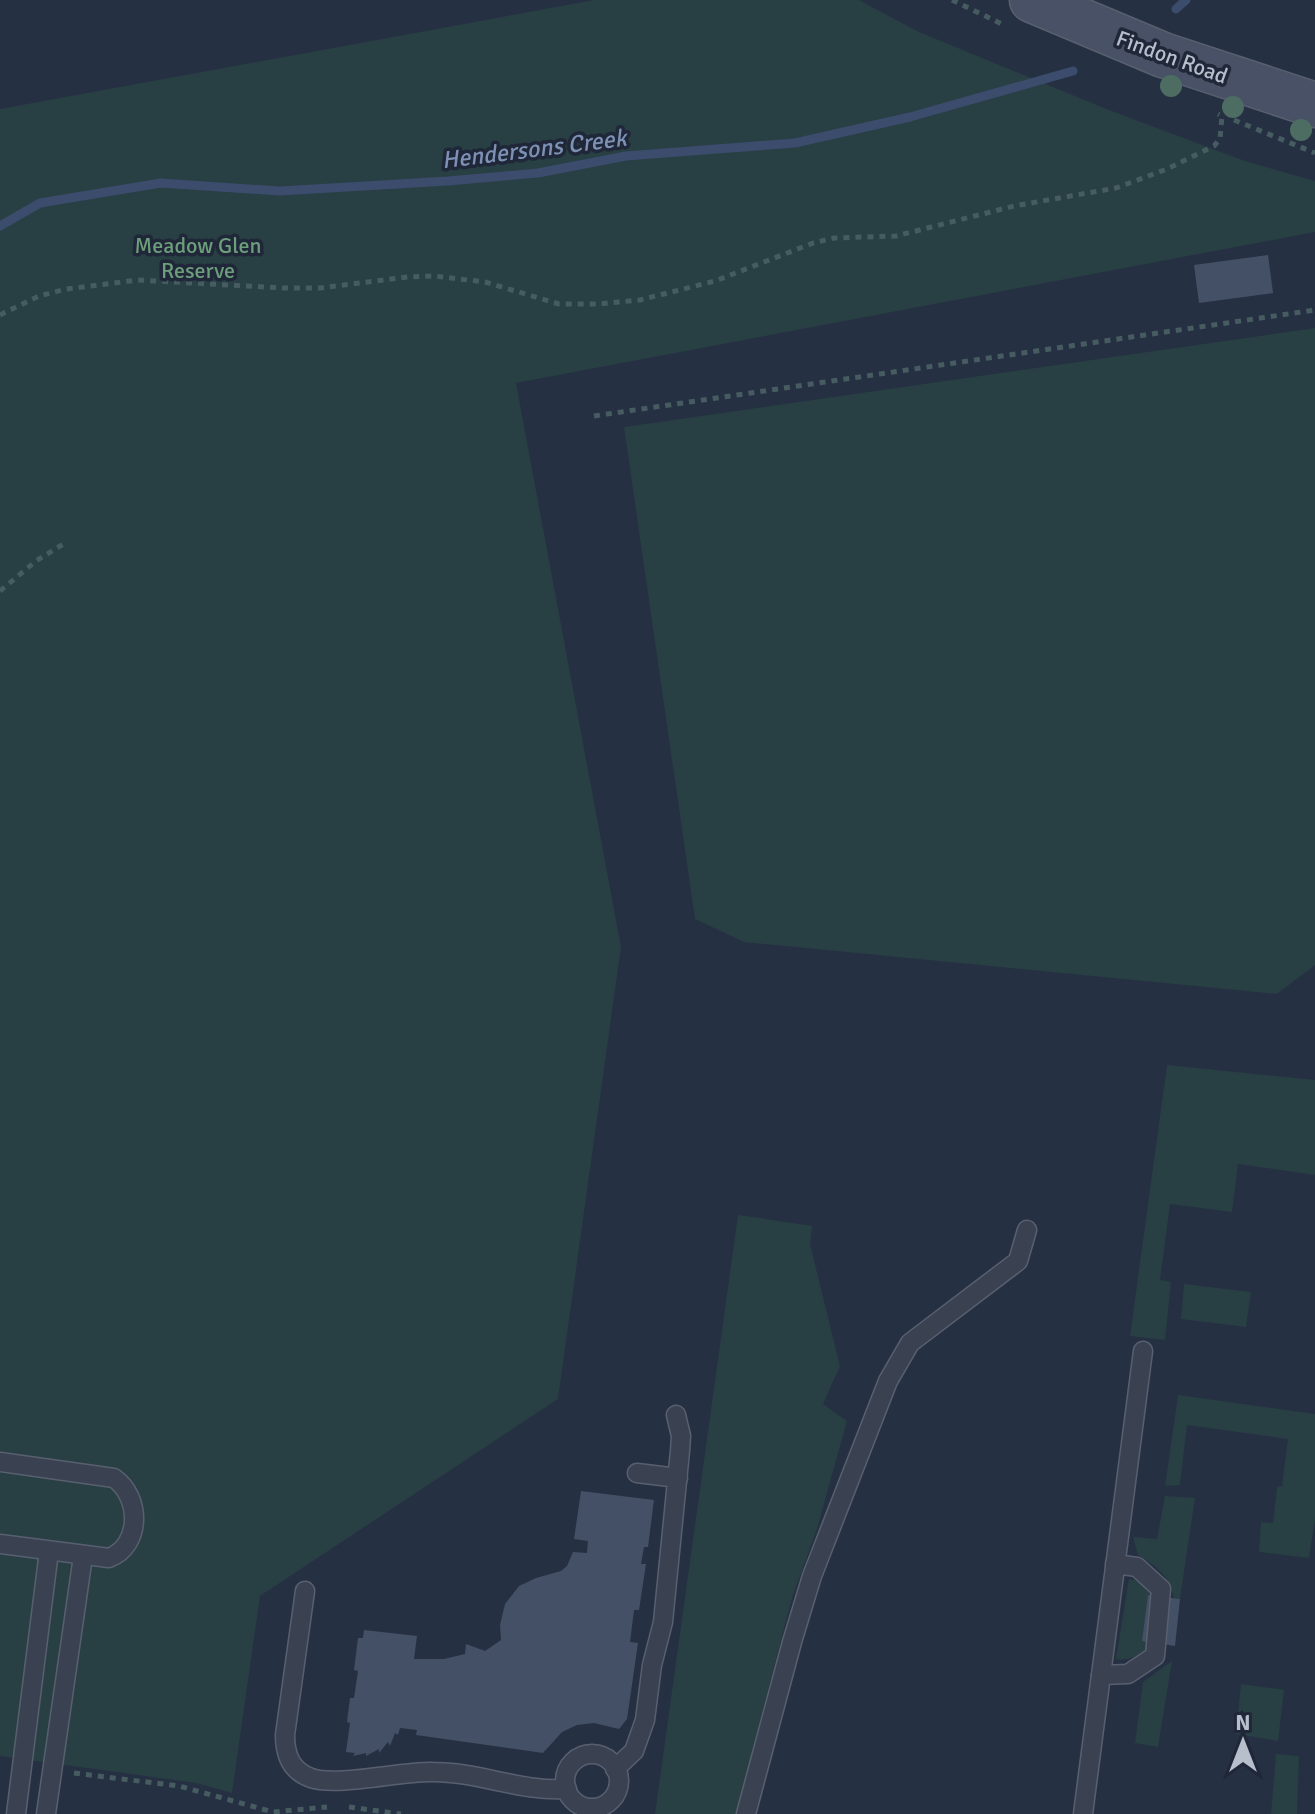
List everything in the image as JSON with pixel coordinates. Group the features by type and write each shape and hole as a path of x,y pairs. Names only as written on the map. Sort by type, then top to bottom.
{"main road":[{"name":"Findon Road","path":"1032,0 1163,55 1315,105"}],"lane":[{"path":"746,1814 812,1576 888,1381 910,1343 1018,1261 1027,1230"},
{"path":"1083,1814 1143,1351"},
{"path":"615,1769 634,1751 645,1720 652,1665 663,1622 681,1436 676,1415"},
{"path":"0,1462 114,1478 126,1486 134,1510 129,1542 120,1553 109,1558 0,1544"},
{"path":"637,1473 678,1478"},
{"path":"16,1814 49,1551"},
{"path":"46,1814 83,1556"},
{"path":"1101,1675 1128,1674 1155,1656 1161,1589 1137,1567 1115,1564"},
{"path":"305,1591 285,1735 288,1758 300,1772 325,1781 451,1772 533,1788 567,1789"},
{"path":"581,1757 607,1759 619,1781 610,1808 583,1806 575,1802 567,1789 565,1778 568,1769 581,1757"}],"path":[{"path":"1209,110 1315,153"},
{"path":"0,315 39,296 66,289 138,280 296,288 434,276 485,282 559,304 640,300 715,281 813,243 834,238 896,236 1014,206 1116,188 1167,169 1214,146 1220,139 1222,116"},
{"path":"594,416 1315,310"},
{"path":"0,591 36,561 65,543"},
{"path":"69,1772 179,1786 273,1812 338,1805 401,1814"}],"green space":[{"name":"Meadow Glen Reserve","path":"594,0 859,0 919,32 1109,110 1245,161 1315,181 1315,232 516,383 621,947 558,1399 260,1596 232,1793 196,1783 0,1756 0,109"},
{"path":"1315,328 1315,965 1277,994 744,942 695,919 624,427"},
{"path":"1167,1065 1315,1080 1315,1175 1238,1164 1232,1212 1170,1204 1160,1280 1171,1282 1165,1340 1130,1336"},
{"path":"738,1215 812,1226 810,1244 840,1366 823,1404 847,1421 817,1529 792,1598 736,1814 655,1814"},
{"path":"1184,1284 1251,1292 1246,1327 1181,1319"},
{"path":"1178,1395 1315,1414 1315,1519 1309,1558 1259,1552 1261,1522 1273,1523 1288,1439 1187,1425 1180,1485 1165,1486"},
{"path":"1165,1496 1195,1498 1180,1599 1174,1598 1161,1572 1138,1555 1133,1537 1157,1539"},
{"path":"1129,1579 1142,1581 1152,1595 1149,1595 1146,1650 1128,1659 1116,1659"},
{"path":"1172,1661 1158,1747 1135,1743 1143,1682"},
{"path":"1241,1684 1284,1690 1278,1741 1236,1734"},
{"path":"1276,1754 1299,1756 1297,1814 1271,1814"}],"building":[{"path":"1268,255 1273,293 1199,303 1194,265"},
{"path":"581,1491 654,1500 648,1547 644,1547 641,1564 646,1564 639,1610 634,1610 630,1642 638,1643 627,1719 619,1729 594,1723 577,1725 562,1732 543,1753 416,1735 417,1730 400,1728 390,1746 388,1742 379,1753 379,1749 366,1756 366,1753 353,1756 355,1753 346,1752 350,1698 354,1698 358,1671 354,1670 358,1638 363,1638 364,1630 417,1636 414,1659 444,1659 465,1654 466,1644 485,1651 501,1640 500,1625 505,1604 519,1586 561,1571 567,1566 573,1552 587,1553 588,1541 574,1539"},
{"path":"1148,1595 1180,1599 1175,1646 1142,1641"}],"waterway":[{"name":"Hendersons Creek","path":"1176,9 1186,0"},
{"name":"Hendersons Creek","path":"0,226 40,203 161,183 280,191 448,181 538,173 626,156 795,143 910,117 1073,71"}]}
